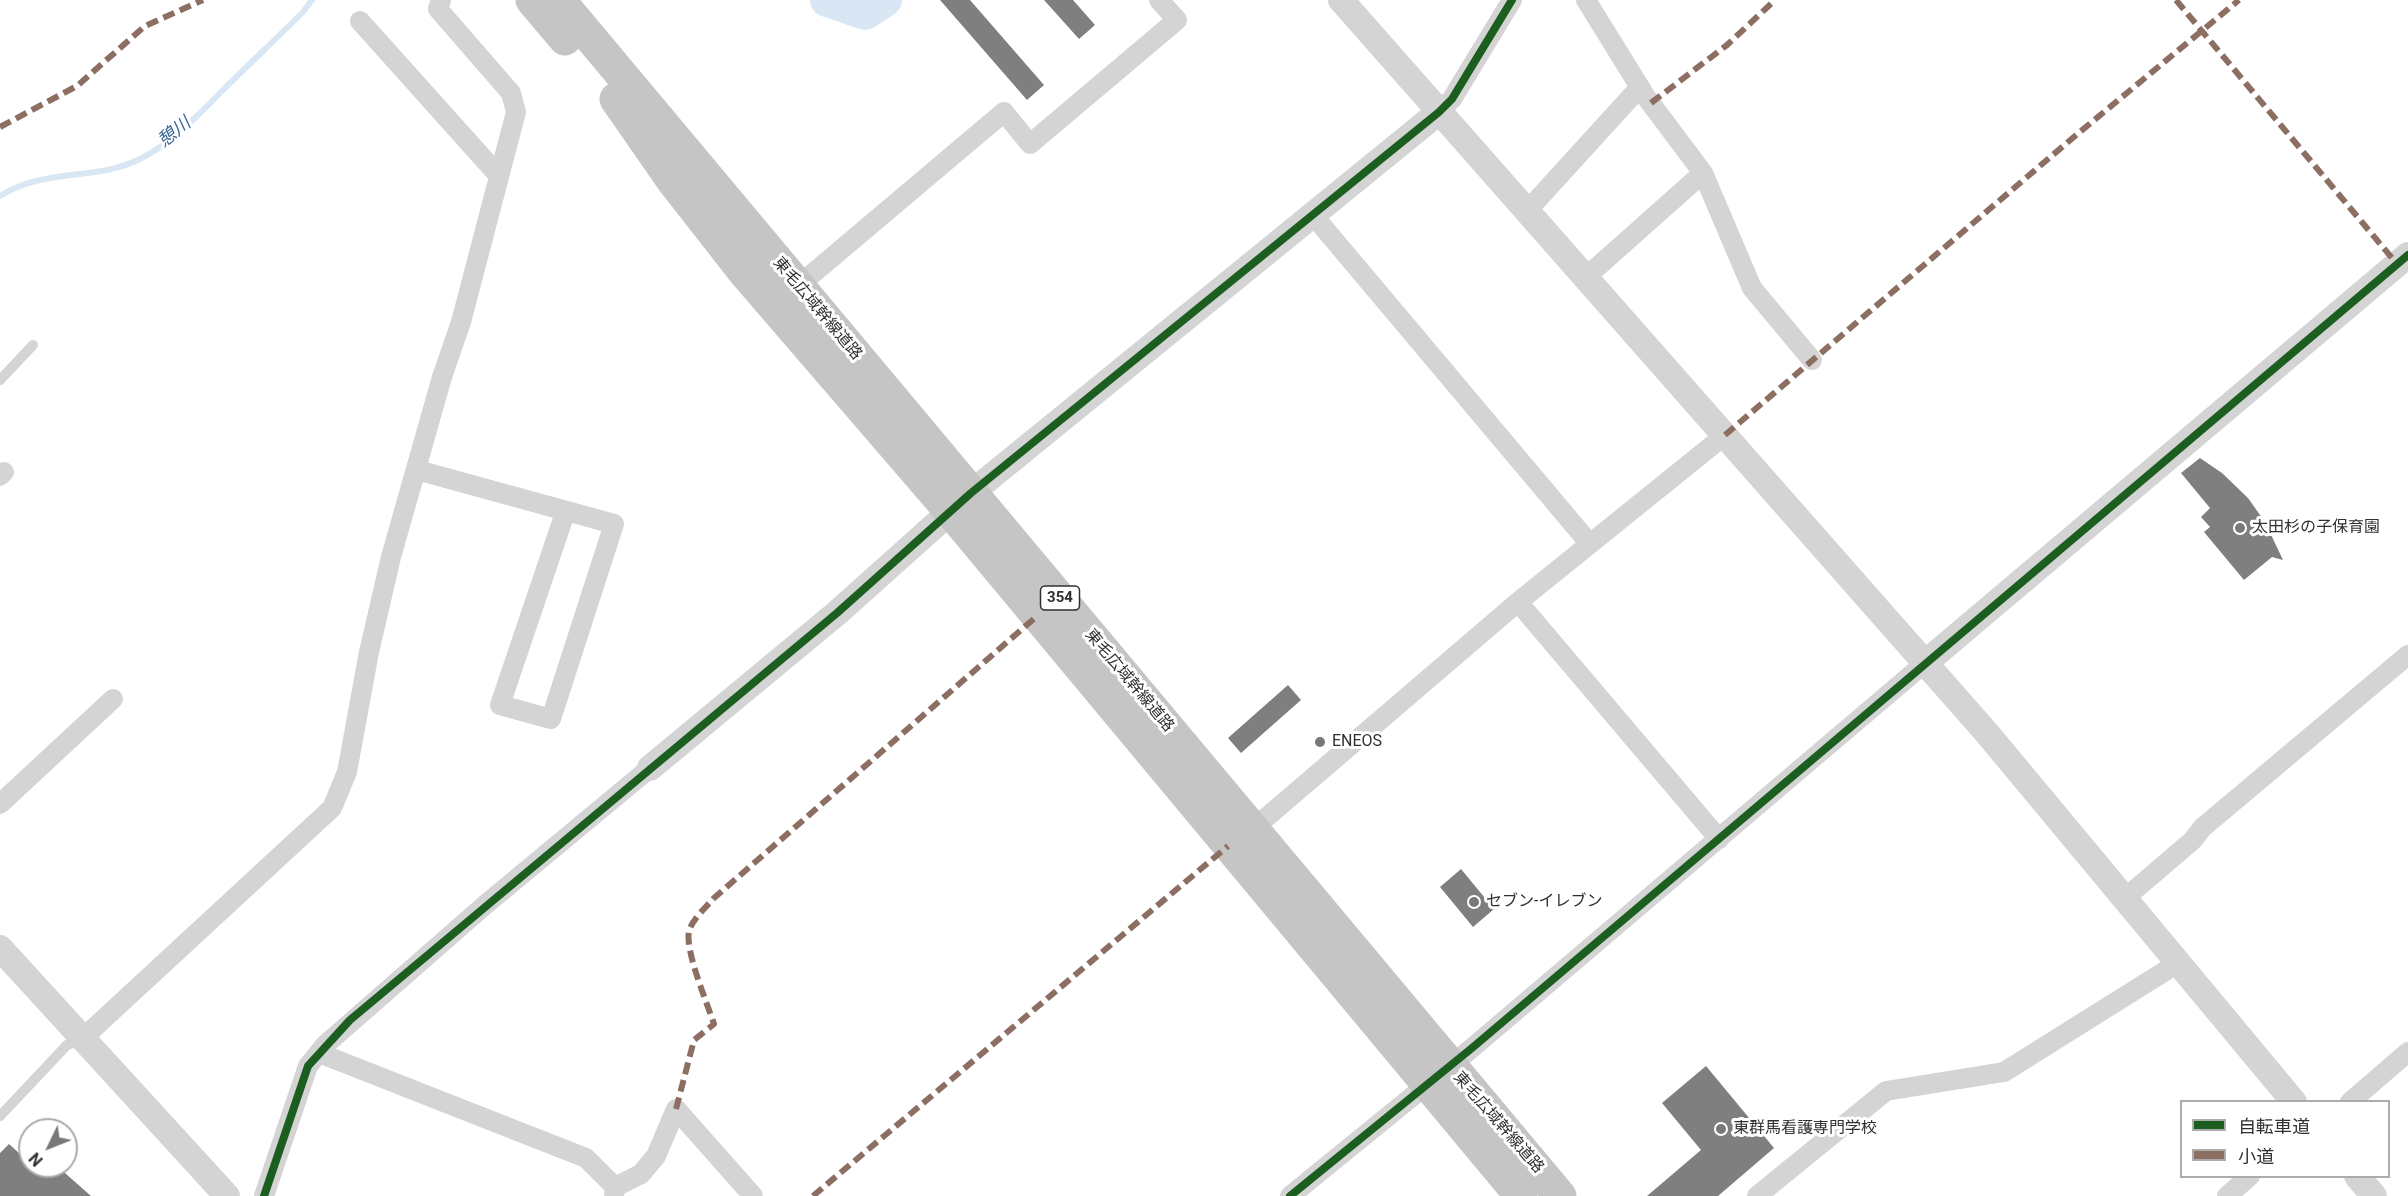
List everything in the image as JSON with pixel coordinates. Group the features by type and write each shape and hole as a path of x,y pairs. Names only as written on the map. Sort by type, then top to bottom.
{"highway":[{"name":"東毛広域幹線道路","path":"532,0 621,105 673,181 745,273 961,503 1254,828 1438,1074 1521,1196"},
{"name":"東毛広域幹線道路","path":"559,0 798,286 961,503 1438,1074 1560,1196"}],"street":[{"path":"83,1038 332,808 347,772 371,642 391,557 442,377 461,322 516,112 511,93 438,9 441,0"},
{"path":"798,286 1004,112 1030,144 1177,20 1159,0"},
{"path":"1341,0 1925,663 2293,1100"},
{"path":"264,1196 308,1066 350,1020 837,613 961,503 1439,112 1452,99 1512,0"},
{"path":"1586,0 1640,87 1703,173 1752,288 1812,360"},
{"path":"360,21 499,176"},
{"path":"1527,211 1640,87"},
{"path":"1586,277 1703,173"},
{"path":"1312,215 1590,544"},
{"path":"1290,1196 1719,839 1925,663 2404,266"},
{"path":"1254,828 1518,602 1725,435"},
{"path":"417,470 565,513 614,524 551,719 500,705 565,513"},
{"path":"1518,602 1719,839"},
{"path":"2124,898 2193,840 2202,828 2408,655"},
{"path":"0,804 113,699"},
{"path":"0,948 227,1196"},
{"path":"1757,1196 1886,1091 2004,1072 2178,963"},
{"path":"2351,1100 2408,1052"},
{"path":"318,1053 586,1158 614,1191 641,1174 656,1156 676,1109 753,1196"},
{"path":"2227,1196 2248,1178"},
{"path":"2359,1178 2374,1196"}],"lane":[{"path":"0,380 33,345"},
{"path":"0,1116 67,1045 83,1038"}],"building":[{"path":"940,0 970,0 1044,85 1027,100"},
{"path":"1044,0 1073,0 1095,25 1079,39"},
{"path":"2200,458 2222,473 2248,498 2265,522 2283,560 2272,557 2244,580 2204,532 2210,527 2201,517 2210,508 2181,473"},
{"path":"1288,685 1301,700 1241,753 1228,738"},
{"path":"1461,869 1494,909 1473,927 1440,887"},
{"name":"東群馬看護専門学校","path":"1706,1066 1774,1148 1718,1196 1647,1196 1701,1150 1662,1103"},
{"path":"9,1144 18,1152 18,1178 71,1178 91,1196 0,1196 0,1153"}],"waterway":[{"name":"憩川","path":"0,196 17,187 34,182 123,166 152,153 193,120 303,12 312,0"},
{"name":"憩川","path":"827,0 865,13 885,0"}],"marked path":[{"path":"0,127 77,86 145,26 203,0"},
{"path":"1651,103 1727,45 1775,0"},
{"path":"2176,0 2397,264"},
{"path":"1725,435 2075,136 2239,0"},
{"path":"676,1109 694,1040 714,1024 692,961 688,936 695,920 714,898 1037,616"},
{"path":"813,1196 1228,846"}],"cycle path":[{"path":"264,1196 308,1066 350,1020 837,613 971,493 1439,112 1452,99 1512,0"},
{"path":"1290,1196 1472,1048 2408,255"}],"place":[{"name":"太田杉の子保育園","path":"2240,528"},
{"name":"ENEOS","path":"1320,742"},
{"name":"セブン-イレブン","path":"1474,902"},
{"name":"東群馬看護専門学校","path":"1721,1129"}]}
